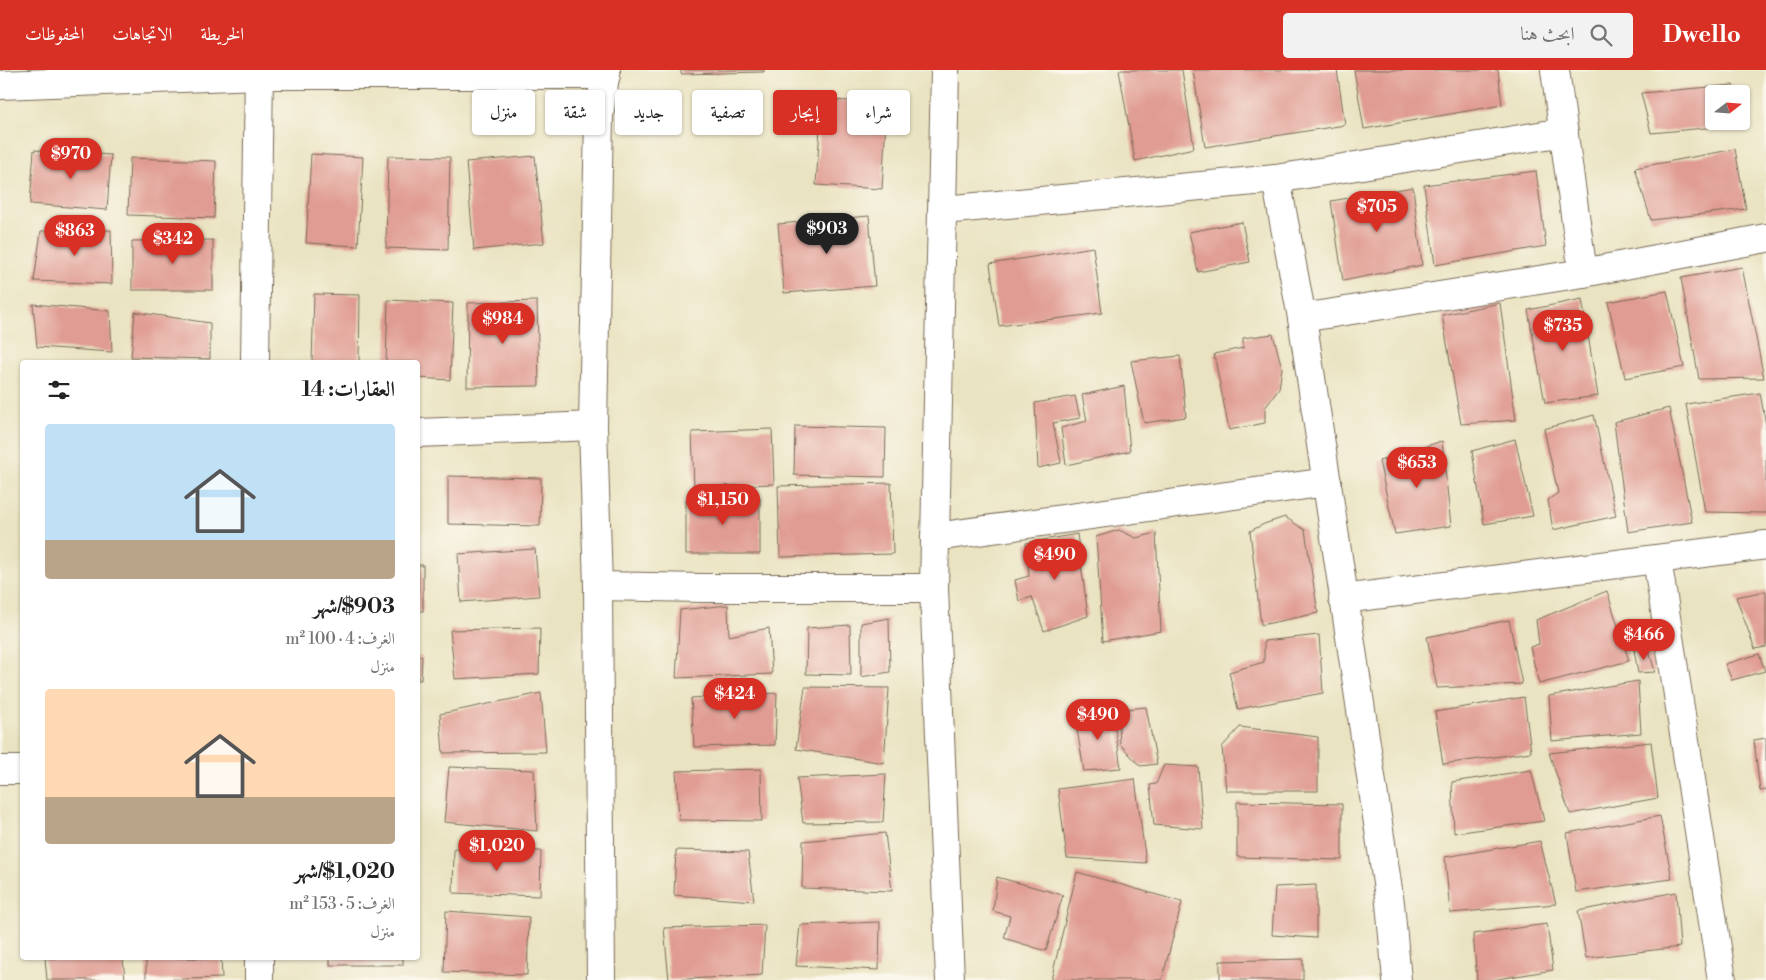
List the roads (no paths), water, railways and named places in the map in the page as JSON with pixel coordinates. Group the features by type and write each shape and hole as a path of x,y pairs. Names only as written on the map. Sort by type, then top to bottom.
{"street":[{"path":"945,70 934,588 950,980"},
{"path":"1555,70 1583,273"},
{"path":"255,360 259,72"},
{"path":"0,85 259,72 595,73 599,116 593,426 598,586 602,980"},
{"path":"943,210 1276,179 1564,132"},
{"path":"1276,179 1302,318 1327,482 1390,903 1397,980"},
{"path":"1302,318 1583,273 1766,238"},
{"path":"420,434 593,426"},
{"path":"935,537 1327,482"},
{"path":"1343,599 1766,545"},
{"path":"1657,559 1722,980"},
{"path":"598,586 934,588"},
{"path":"0,770 20,770"},
{"path":"260,960 260,980"}]}
